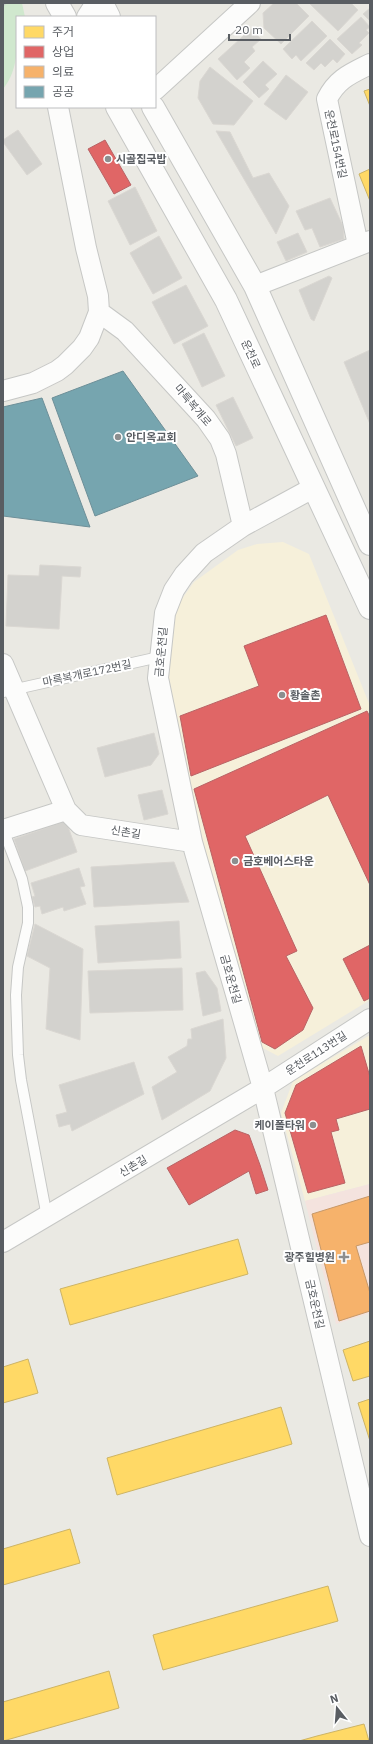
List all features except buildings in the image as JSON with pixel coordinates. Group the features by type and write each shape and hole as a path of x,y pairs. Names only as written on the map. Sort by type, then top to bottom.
{"street":[{"path":"57,3 64,16"},
{"path":"88,16 96,3"},
{"path":"102,3 108,16"},
{"path":"156,89 250,3"},
{"name":"운천로154번길","path":"255,286 364,243 326,99 333,87 347,76 370,64"},
{"path":"3,391 33,383 57,371 65,365 82,348 89,338 99,312 98,296 58,108"},
{"name":"운천로","path":"118,108 226,300 370,608"},
{"path":"154,108 255,286 370,544"},
{"name":"마륵복개로","path":"99,312 125,331 206,419 220,439 226,454 243,526"},
{"name":"금호운천길","path":"313,488 243,526 204,553 184,575 174,590 165,613 159,657 158,678 192,842 263,1088 370,1536"},
{"path":"3,664 8,690 66,810 3,830"},
{"name":"신촌길","path":"66,810 81,824 192,842"},
{"name":"운천로113번길","path":"263,1088 370,1019"},
{"name":"신촌길","path":"3,1242 263,1088"}],"lane":[{"name":"마륵복개로172번길","path":"8,690 159,657"},
{"path":"3,830 22,879 28,907 28,923 18,967 16,995 18,1054 21,1080 47,1217"}],"shaded area":[{"path":"283,542 309,554 370,706 370,1000 278,1056 259,1046 187,783 169,678 174,610 194,582 238,550 257,544"},
{"name":"케이폴타워","path":"370,1035 370,1184 305,1201 281,1113 293,1081"},
{"name":"광주힐병원","path":"370,1184 370,1313 336,1324 305,1201"}],"green space":[{"path":"3,3 22,3 25,16 16,16 15,64 3,89"}],"place":[{"name":"시골집국밥","path":"108,159"},
{"name":"안디옥교회","path":"118,437"},
{"name":"황솔촌","path":"282,695"},
{"name":"금호베어스타운","path":"235,861"},
{"name":"케이폴타워","path":"313,1125"},
{"name":"광주힐병원","path":"344,1257"}]}
